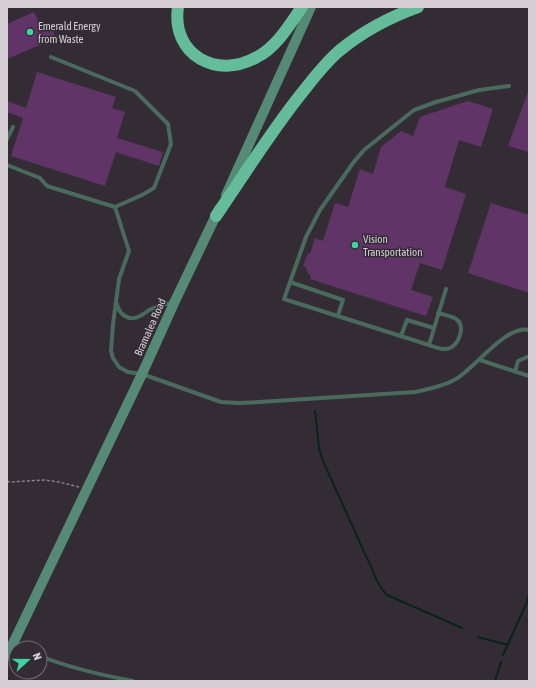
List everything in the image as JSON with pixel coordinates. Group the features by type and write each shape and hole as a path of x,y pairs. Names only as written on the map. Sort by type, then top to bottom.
{"highway":[{"path":"178,7 177,16 179,28 183,40 189,49 208,63 220,66 230,66 247,63 266,51 280,36 302,7"},
{"path":"216,216 287,111 320,70 339,51 371,29 403,12 418,7"}],"main road":[{"name":"Bramalea Road","path":"15,640 216,216 311,7"}],"lane":[{"path":"7,164 40,178 48,186 115,207 154,188 171,144 168,124 135,91 51,57"},
{"path":"438,313 456,319 460,324 461,330 455,345 449,349 440,349 338,315 284,299 306,237 320,210 364,150 414,110 479,90 509,86"},
{"path":"7,139 13,126"},
{"path":"115,207 129,251 119,279 116,298 111,351 113,358 119,367 128,372 142,374 220,402 259,402 415,392 430,389 456,379 468,372 496,342 514,333 526,329 529,330"},
{"path":"290,282 343,300 338,315"},
{"path":"429,345 446,289"},
{"path":"116,298 120,312 124,316 134,318 139,317 150,309 175,301"},
{"path":"401,336 407,320 434,328"},
{"path":"514,372 518,361 529,357"},
{"path":"480,360 529,376"},
{"path":"48,659 94,674 133,681"}],"path":[{"path":"7,481 44,480 59,482 86,490"}],"building":[{"name":"Emerald Energy from Waste","path":"34,12 41,26 49,22 56,38 7,59 7,24"},
{"path":"37,72 116,97 112,108 125,112 117,138 163,152 159,166 116,152 105,186 11,156 23,118 7,112 7,101 26,108"},
{"path":"529,92 529,152 508,146"},
{"path":"468,101 493,109 481,147 459,140 445,187 466,194 442,270 420,263 411,290 433,297 426,316 310,279 311,276 307,272 306,267 303,266 308,253 310,254 315,238 323,241 335,203 348,207 360,169 373,174 381,147 401,131 413,136 420,117"},
{"path":"491,203 529,215 529,293 468,273"}],"waterway":[{"path":"315,411 319,448 323,461 380,586 387,595 462,628"},
{"path":"503,655 527,602 529,593"},
{"path":"478,637 508,645"},
{"path":"495,681 501,662"}],"place":[{"name":"Emerald Energy from Waste","path":"30,32"},
{"name":"Vision Transportation","path":"355,245"}]}
